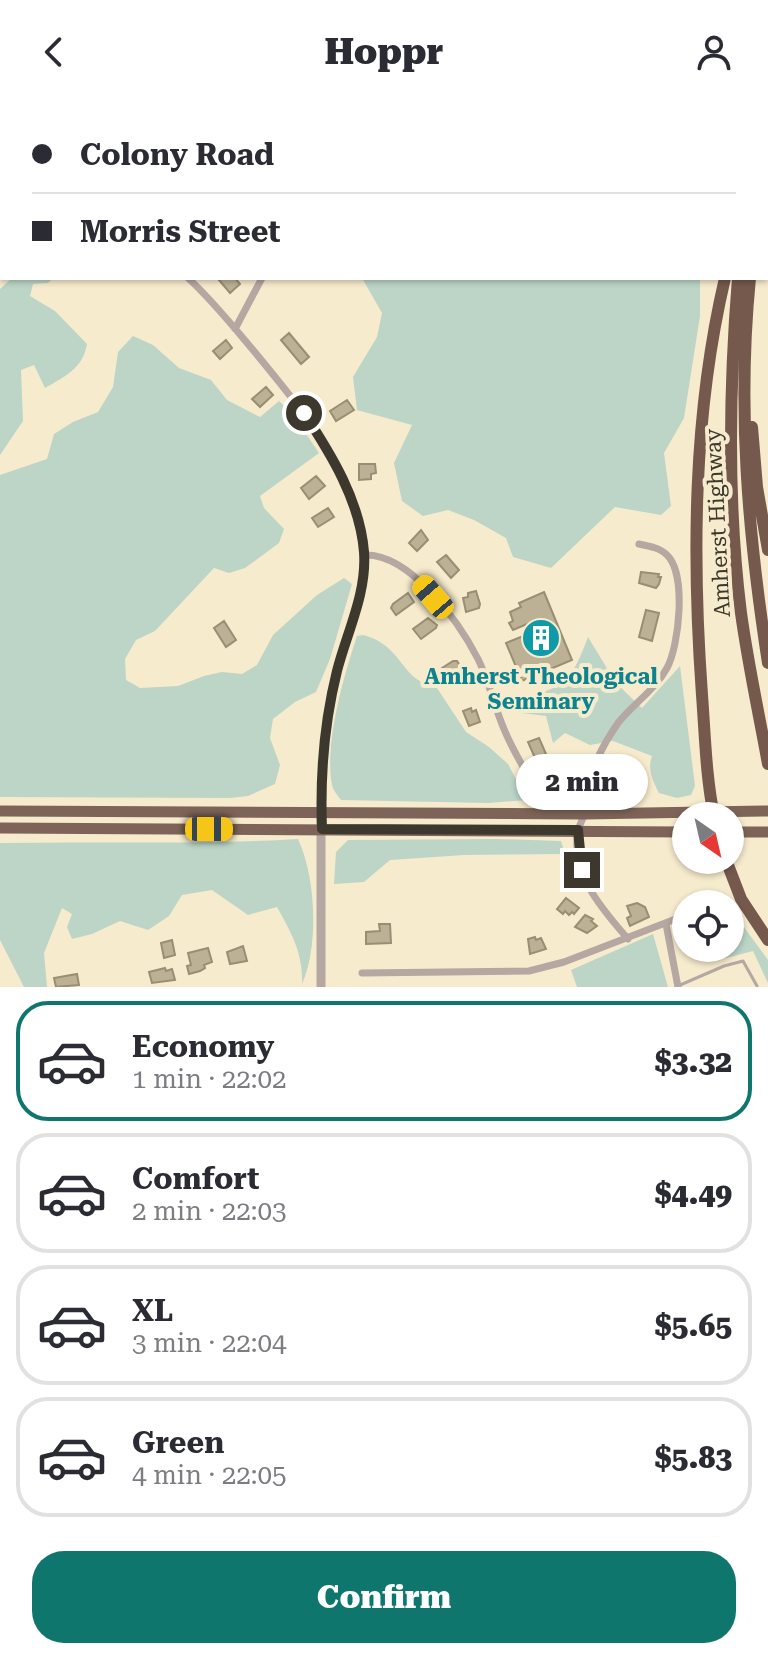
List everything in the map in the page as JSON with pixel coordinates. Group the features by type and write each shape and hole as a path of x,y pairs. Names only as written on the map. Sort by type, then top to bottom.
{"highway":[{"path":"713,802 697,624 696,515 708,382 725,280"},
{"name":"Amherst Highway","path":"738,280 731,437 735,547 748,658 768,764"},
{"name":"Amherst Highway","path":"750,280 743,423 755,575 768,663"},
{"path":"748,306 752,438 768,550"},
{"path":"0,811 672,814"},
{"path":"744,812 768,811"},
{"path":"0,828 672,832"},
{"path":"731,874 741,899 768,940"}],"street":[{"path":"190,280 290,394 320,438 354,507 364,555 359,601 330,701 322,770 321,987"},
{"path":"235,329 261,280"},
{"path":"628,939 589,888 579,858 578,830 584,814 584,797 603,748 622,718 662,676 669,665 675,643 679,590 672,561 661,551 639,544"},
{"path":"364,555 386,557 410,572 460,630 484,672 516,754 543,800"},
{"path":"362,973 529,971 564,962 672,921"},
{"path":"666,924 678,987"}],"lane":[{"path":"678,987 724,966 743,961 757,986"}],"green space":[{"path":"10,280 51,280 33,284 30,296 55,311 87,344 77,365 45,388 34,365 21,370 23,421 0,455 0,289"},
{"path":"363,280 700,280 700,316 684,418 664,453 671,506 661,515 615,507 551,568 513,557 506,538 474,520 448,510 423,516 402,501 394,463 412,425 357,410 353,377 377,337 382,313"},
{"path":"133,336 153,345 179,368 211,380 227,400 260,417 279,401 292,413 319,453 260,496 264,508 284,529 279,543 245,568 229,573 214,568 155,631 136,640 125,659 126,680 140,688 178,686 222,672 242,674 257,665 273,635 317,595 344,578 352,584 330,659 316,692 295,702 273,719 270,738 280,765 275,784 248,796 230,798 0,797 0,475 47,459 54,434 98,412 113,387 118,352"},
{"path":"363,635 387,647 415,678 435,685 466,732 508,764 527,800 488,803 341,800 334,791 330,768 333,730 357,636"},
{"path":"588,637 616,683 642,708 680,666 695,786 691,795 677,798 659,793 650,770 652,756 613,741 590,745 565,733 553,743 546,716 522,713 509,704 512,698 543,692 562,682 576,666"},
{"path":"298,839 309,872 313,912 311,951 302,984 298,953 277,907 248,915 212,890 182,895 169,916 148,930 120,921 72,939 67,927 72,914 62,908 44,953 47,987 24,987 0,940 0,843"},
{"path":"348,840 561,841 565,854 464,855 390,860 364,882 334,884 336,852"},
{"path":"744,927 768,960 768,983 753,951 744,953"},
{"path":"653,934 668,987 577,987 571,970"}],"building":[{"path":"219,280 237,280 240,284 230,293"},
{"path":"289,333 309,357 301,364 281,340"},
{"path":"226,340 232,348 220,359 213,351"},
{"path":"266,387 273,395 260,407 252,399"},
{"path":"347,400 354,410 336,421 330,411"},
{"path":"359,464 375,464 376,473 371,474 371,479 359,480"},
{"path":"316,476 325,486 309,499 301,488"},
{"path":"328,508 334,517 318,527 312,518"},
{"path":"421,530 428,540 417,551 409,543"},
{"path":"446,555 459,570 451,578 437,562"},
{"path":"641,572 659,574 658,577 661,577 656,588 639,583"},
{"path":"476,591 479,608 466,612 463,598"},
{"name":"Amherst Theological Seminary","path":"544,592 572,660 522,681 506,643 531,633 527,624 513,630 509,623 513,621 510,612 521,607 519,603"},
{"path":"408,593 414,602 396,615 391,608 393,604"},
{"path":"646,610 659,613 652,641 639,637"},
{"path":"428,618 437,625 436,628 421,639 413,629"},
{"path":"224,621 236,640 226,647 214,628"},
{"path":"453,661 461,667 447,677 442,668"},
{"path":"471,708 472,712 476,710 480,722 469,726 463,711"},
{"path":"539,738 546,754 535,758 528,742"},
{"path":"568,765 582,775 573,785 558,771"},
{"path":"566,898 579,908 574,914 569,915 565,911 563,914 557,909"},
{"path":"637,903 645,907 649,917 630,926 627,918 631,916 627,906"},
{"path":"585,915 593,919 591,921 597,926 587,933 575,927"},
{"path":"379,924 390,924 391,943 366,944 366,932 380,931"},
{"path":"535,937 536,940 541,938 546,949 530,954 528,939"},
{"path":"172,940 175,955 164,958 161,943"},
{"path":"243,946 247,961 230,964 227,952"},
{"path":"208,948 212,962 200,971 189,974 187,966 191,965 188,953"},
{"path":"165,968 166,971 172,969 175,980 152,983 149,972"},
{"path":"77,974 79,985 56,987 54,978"}],"place":[{"name":"Amherst Theological Seminary","path":"541,638"}],"route":[{"path":"304,413 347,489 364,555 359,601 330,701 322,770 322,829 578,830 582,870"}]}
